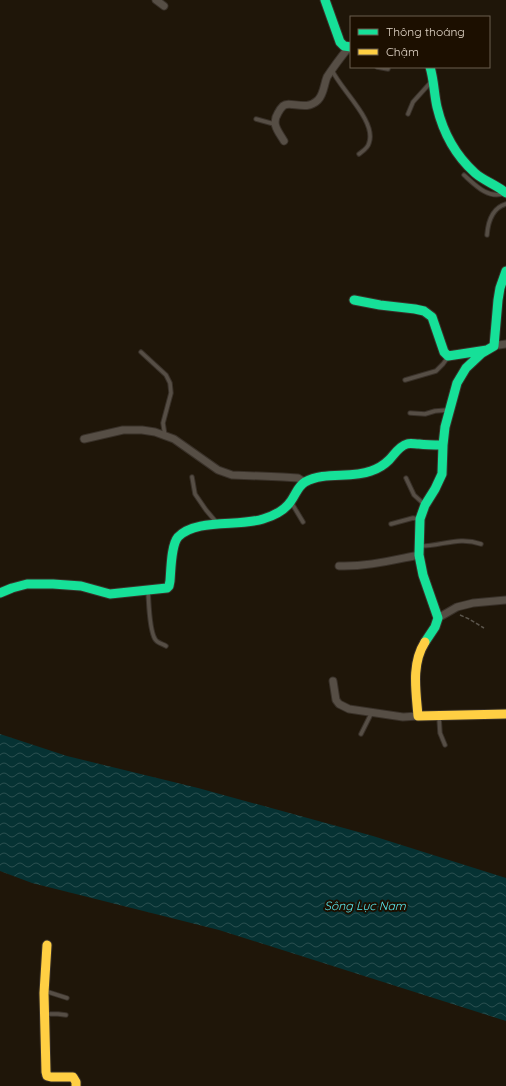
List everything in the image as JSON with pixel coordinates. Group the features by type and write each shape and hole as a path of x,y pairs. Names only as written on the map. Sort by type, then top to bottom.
{"street":[{"path":"156,0 164,6"},
{"path":"284,141 274,124 275,117 284,105 305,106 317,101 320,98 327,78 336,63 349,50 340,42 325,0"},
{"path":"430,68 445,132 457,154 479,176 506,193"},
{"path":"418,716 416,671 418,659 422,646 432,633 438,618 423,575 419,551 420,519 442,474 443,445 449,410 457,383 466,368 494,346 496,340 498,300 500,288 506,271"},
{"path":"354,300 424,311 432,318 444,352 448,356 487,350"},
{"path":"495,343 498,345 506,344"},
{"path":"84,439 123,430 155,432 174,439 224,473 232,475 284,476 298,478 304,482"},
{"path":"0,593 26,584 80,586 110,594 162,590 169,586 174,544 178,537 186,531 197,527 241,523 262,519 285,507 296,490 304,482 311,479 326,476 363,474 372,471 384,464 402,446 407,444 443,445"},
{"path":"339,566 375,564 419,551"},
{"path":"438,618 453,609 473,603 506,600"},
{"path":"333,681 336,700 339,704 350,709 403,716 506,714"},
{"path":"46,945 42,990 46,1072 47,1076 51,1077 73,1077 76,1082 76,1086"}],"lane":[{"path":"382,68 388,69"},
{"path":"332,70 335,78 352,99 369,125 371,133 369,143 366,149 359,154"},
{"path":"408,114 413,102 433,80"},
{"path":"256,119 274,124"},
{"path":"464,175 476,187 490,195 499,196 506,193"},
{"path":"487,235 487,225 494,211 506,204"},
{"path":"141,352 166,375 170,383 171,394 163,423 164,436"},
{"path":"405,380 436,371 448,356"},
{"path":"410,413 425,414 435,411 449,410"},
{"path":"192,477 195,494 218,524"},
{"path":"406,478 414,495 426,505"},
{"path":"290,501 303,522"},
{"path":"391,524 413,518 420,519"},
{"path":"419,551 463,540 481,544"},
{"path":"148,590 151,627 155,639 166,646"},
{"path":"362,734 372,712"},
{"path":"439,716 440,733 445,745"},
{"path":"42,990 67,998"},
{"path":"44,1014 58,1014 66,1016"}],"path":[{"path":"453,609 484,628"}],"water":[{"name":"Sông Lục Nam","path":"0,734 67,756 198,788 373,836 506,878 506,1021 219,930 32,883 0,871"}],"traffic: fast":[{"path":"325,0 340,42 344,46 350,47"},
{"path":"430,68 436,102 446,134 451,143 461,159 475,173 506,193"},
{"path":"425,642 435,627 438,618 423,575 419,555 420,519 425,505 442,474 445,427 457,383 466,368 482,353 494,346 498,300 500,288 506,271"},
{"path":"354,300 424,311 432,317 444,352 448,356 487,350"},
{"path":"0,593 27,584 81,586 110,594 167,588 170,581 174,546 178,537 186,531 206,525 242,523 267,518 286,507 297,490 305,482 321,477 355,475 373,470 385,464 399,449 407,444 443,445"}],"traffic: slow":[{"path":"425,642 416,668 418,716 506,714"},
{"path":"47,945 44,993 46,1072 47,1076 51,1077 73,1077 76,1082 76,1086"}]}
